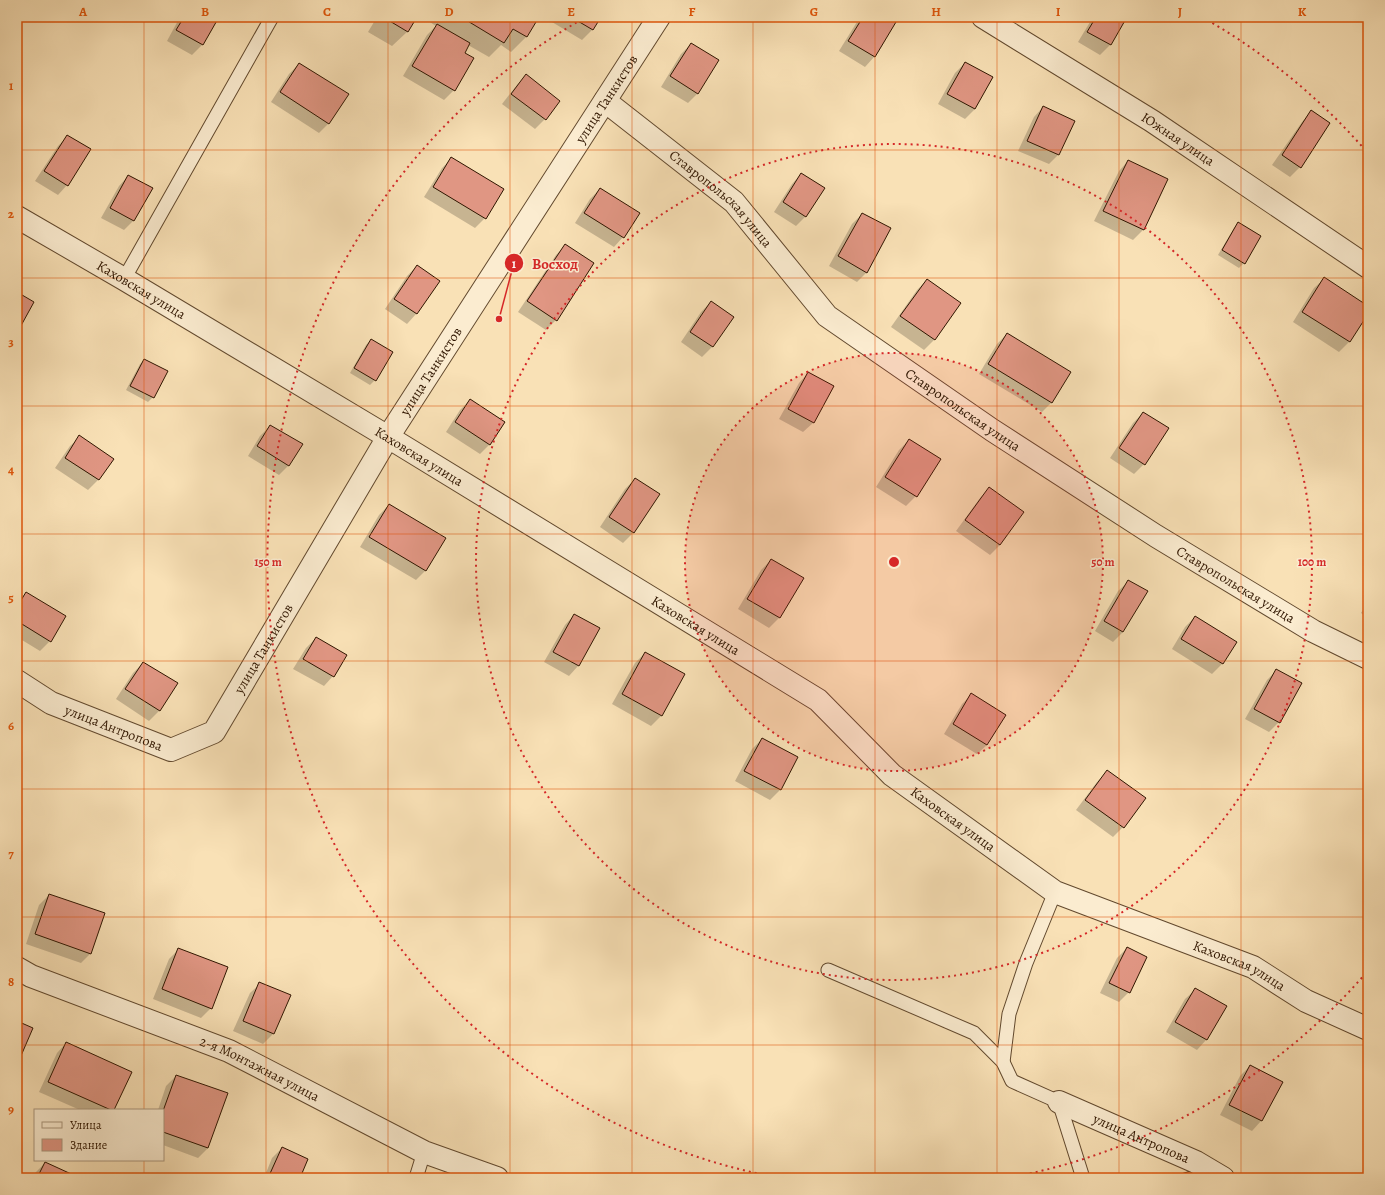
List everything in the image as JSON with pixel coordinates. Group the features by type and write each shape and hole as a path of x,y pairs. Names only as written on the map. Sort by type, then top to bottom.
{"street":[{"name":"улица Танкистов","path":"214,732 388,437 659,17"},
{"name":"Южная улица","path":"983,17 1152,121 1368,267"},
{"name":"Ставропольская улица","path":"605,101 734,202 827,316 992,430 1156,536 1313,631 1368,658"},
{"name":"Каховская улица","path":"17,217 124,279 388,437 818,700 892,776 1055,892 1253,967 1306,1001 1368,1029"},
{"name":"улица Антропова","path":"17,681 51,702 171,750 214,732"},
{"name":"2-я Монтажная улица","path":"17,968 31,976 229,1051 424,1152 497,1178"},
{"name":"улица Антропова","path":"1059,1102 1196,1162 1223,1178"}],"lane":[{"path":"124,279 272,17"},
{"path":"1003,1062 1009,1014 1026,963 1055,892"},
{"path":"828,970 974,1032 1003,1062 1012,1081 1059,1102 1083,1178"},
{"path":"416,1178 424,1152"}],"building":[{"path":"184,17 219,17 203,45 176,30"},
{"path":"383,17 407,17 406,18 414,22 408,32"},
{"path":"461,17 539,17 527,37 513,29 504,43"},
{"path":"571,17 601,17 593,30"},
{"path":"863,17 899,17 875,57 848,41"},
{"path":"1096,17 1127,17 1111,45 1087,32"},
{"path":"437,24 470,43 465,53 474,58 455,91 412,66"},
{"path":"691,43 719,60 698,94 670,76"},
{"path":"965,62 993,77 975,109 947,94"},
{"path":"299,63 349,94 329,124 280,92"},
{"path":"526,74 560,101 546,120 511,94"},
{"path":"1043,106 1075,121 1059,155 1027,141"},
{"path":"1311,110 1330,123 1301,168 1282,155"},
{"path":"67,135 91,149 68,186 44,171"},
{"path":"451,157 504,189 486,219 433,187"},
{"path":"1128,160 1168,179 1144,230 1103,211"},
{"path":"801,173 825,188 806,217 783,202"},
{"path":"128,175 153,188 134,221 110,208"},
{"path":"600,188 640,213 624,238 584,213"},
{"path":"862,213 891,228 867,273 838,256"},
{"path":"1238,222 1261,236 1245,264 1222,250"},
{"path":"565,244 594,263 557,321 527,301"},
{"path":"417,265 440,281 417,314 394,299"},
{"path":"1324,277 1368,306 1368,314 1350,342 1302,312"},
{"path":"927,279 961,303 935,340 900,316"},
{"path":"17,292 34,302 17,333"},
{"path":"711,301 734,317 713,347 690,332"},
{"path":"1007,333 1071,372 1052,403 988,364"},
{"path":"371,339 393,352 376,381 354,368"},
{"path":"144,359 168,371 154,398 130,386"},
{"path":"808,372 834,386 814,423 788,409"},
{"path":"470,399 505,422 490,445 455,422"},
{"path":"1143,412 1169,428 1145,465 1119,448"},
{"path":"270,425 303,444 289,466 257,446"},
{"path":"79,435 114,459 99,480 65,458"},
{"path":"909,439 941,459 917,497 885,477"},
{"path":"635,478 660,494 634,533 609,517"},
{"path":"989,487 1024,512 1000,545 965,520"},
{"path":"389,504 446,538 426,571 369,537"},
{"path":"771,559 804,578 780,618 747,599"},
{"path":"1128,580 1148,591 1123,632 1104,621"},
{"path":"26,592 66,616 51,642 17,621 17,607"},
{"path":"574,614 600,628 579,666 553,652"},
{"path":"1195,616 1237,642 1223,664 1181,639"},
{"path":"316,637 347,655 334,677 303,659"},
{"path":"645,652 685,674 662,716 622,694"},
{"path":"143,662 178,683 160,711 125,689"},
{"path":"1276,669 1302,683 1280,723 1254,709"},
{"path":"971,693 1006,715 987,745 953,724"},
{"path":"762,738 798,757 781,790 744,771"},
{"path":"1107,770 1146,798 1124,828 1085,800"},
{"path":"49,894 105,913 91,954 35,934"},
{"path":"1127,947 1147,957 1130,993 1109,983"},
{"path":"178,948 228,967 212,1009 162,989"},
{"path":"259,982 291,995 274,1034 243,1021"},
{"path":"1195,988 1227,1006 1207,1040 1175,1022"},
{"path":"17,1021 33,1028 17,1065"},
{"path":"66,1042 132,1072 114,1109 109,1109 48,1082"},
{"path":"1250,1065 1283,1082 1262,1121 1229,1105"},
{"path":"176,1075 228,1093 208,1148 164,1132 164,1109"},
{"path":"282,1147 308,1159 300,1178 268,1178"},
{"path":"45,1162 80,1178 37,1178"},
{"path":"1191,1171 1193,1178 1167,1178"}],"place":[{"name":"Восход","path":"499,319"}]}
